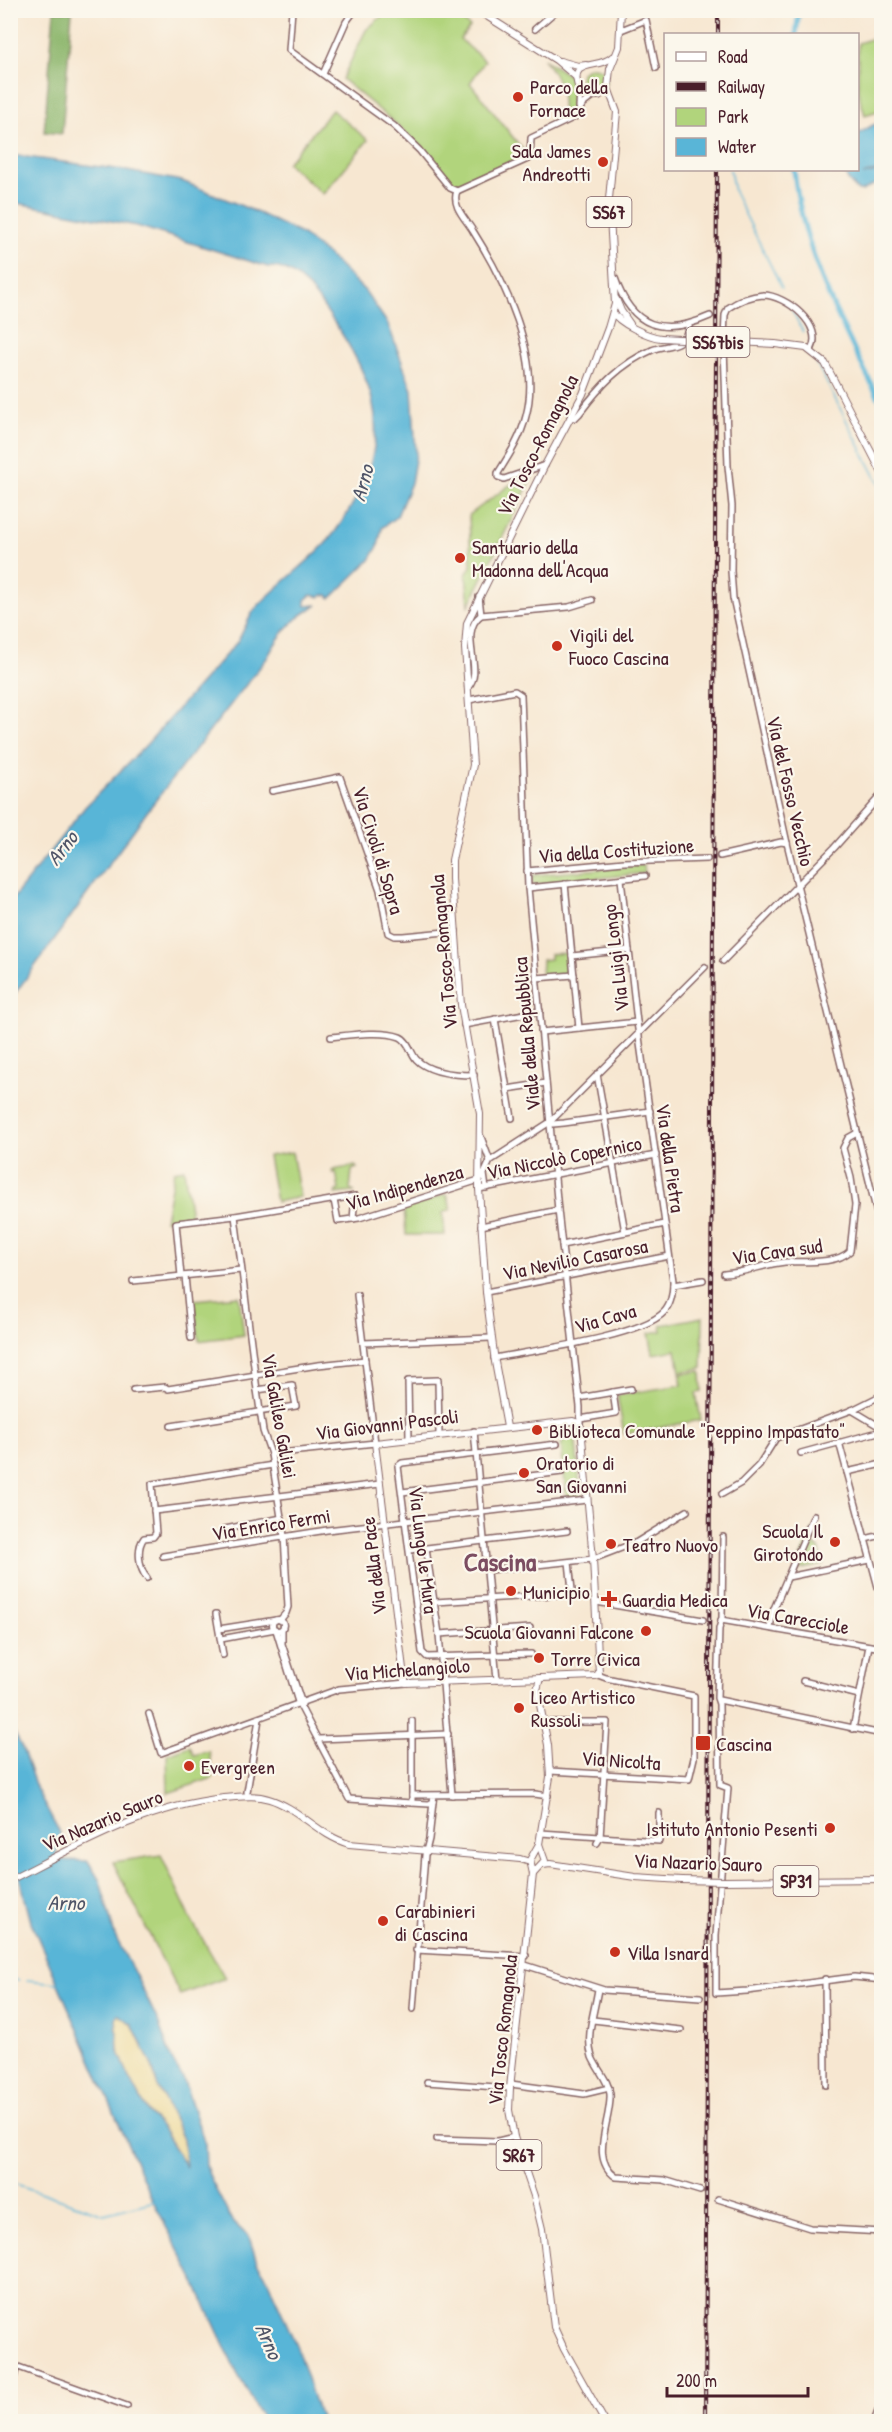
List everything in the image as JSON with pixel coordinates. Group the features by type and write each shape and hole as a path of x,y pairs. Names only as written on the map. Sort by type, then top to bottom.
{"main road":[{"path":"477,10 556,60 576,77 580,91 610,104 616,118"},
{"name":"SS67","path":"616,118 617,110 608,88 609,74 620,40 622,11"},
{"path":"556,60 578,66 598,64 610,59 620,40"},
{"path":"598,64 604,67 609,74"},
{"path":"576,77 586,65"},
{"path":"596,96 608,88"},
{"name":"Via Tosco-Romagnola","path":"507,1427 494,1358 486,1292 481,1226 482,1188 479,1180 480,1114 464,1025 452,865 473,765 465,633 479,595 586,387 613,312 616,295 609,199 616,118"},
{"name":"SS67bis","path":"616,295 625,320"},
{"name":"SS67bis","path":"613,312 649,336 796,346 811,351"},
{"path":"608,328 625,320"},
{"path":"811,351 829,368 882,473"},
{"name":"Via Giovanni Pascoli","path":"375,1443 573,1420 580,1422"},
{"path":"580,1422 593,1558 600,1671 598,1675"},
{"name":"Via della Pace","path":"375,1443 406,1683"},
{"name":"Via Michelangiolo","path":"406,1683 598,1675"},
{"path":"524,1678 537,1690 540,1678"},
{"name":"Via Tosco Romagnola","path":"537,1690 544,1722 550,1771 548,1796 535,1857 509,2110 514,2137 540,2220 555,2330 605,2421"},
{"name":"Via Nazario Sauro","path":"10,1880 139,1818 198,1801 253,1796 284,1805 327,1834 345,1843 520,1859 535,1857"},
{"path":"533,1874 544,1865 535,1857"},
{"name":"Via Tosco Romagnola","path":"535,1857 544,1865"},
{"name":"Via Nazario Sauro","path":"544,1865 635,1877 682,1880 882,1879"}],"street":[{"path":"292,10 289,50 394,126 419,150 450,188 457,191 530,158 531,138 575,117 585,101 596,96"},
{"path":"323,74 346,22 355,10"},
{"path":"535,29 557,10"},
{"path":"621,30 646,20 657,68"},
{"path":"579,109 580,91"},
{"path":"457,191 455,203 489,260 512,308 530,373 526,415 518,440 498,473 499,478 504,479 544,465"},
{"path":"615,276 626,303 639,318 662,327 689,325 710,316"},
{"path":"724,339 726,311 730,306 759,296 783,300 798,310 805,318 813,340 811,351"},
{"path":"686,335 689,325"},
{"path":"570,417 575,418 579,414 605,380 613,374 651,351 679,342"},
{"name":"Via del Fosso Vecchio","path":"724,347 728,466 732,506 733,598 787,843 882,1234"},
{"path":"479,595 481,615"},
{"path":"468,687 473,674 471,631 481,615 569,607 592,600"},
{"name":"Viale della Repubblica","path":"469,700 515,691 521,695 528,888 580,1422"},
{"name":"Via Civoli di Sopra","path":"272,791 340,777 380,890 388,933 394,936 456,931"},
{"path":"723,961 834,848 882,794"},
{"name":"Via della Costituzione","path":"720,856 780,842 787,843"},
{"name":"Via della Costituzione","path":"527,872 624,862 707,859"},
{"path":"528,888 645,876"},
{"name":"Via Luigi Longo","path":"621,879 639,1034"},
{"path":"565,884 579,1028"},
{"path":"572,956 629,950"},
{"path":"482,1188 484,1174 490,1161 550,1122 705,967"},
{"path":"536,978 573,975"},
{"path":"464,1025 540,1011"},
{"path":"495,1019 512,1118"},
{"path":"542,1032 638,1022"},
{"path":"330,1037 359,1034 400,1036 424,1065 451,1073 474,1075"},
{"name":"Via della Pietra","path":"639,1034 673,1285"},
{"path":"628,1045 641,1045"},
{"path":"597,1074 625,1232"},
{"path":"507,1089 546,1083"},
{"path":"550,1122 553,1124 650,1111"},
{"name":"Via Cava sud","path":"724,1274 777,1263 832,1259 847,1254 855,1205 844,1145 848,1138 857,1133"},
{"path":"480,1135 490,1161"},
{"name":"Via Niccolò Copernico","path":"482,1188 656,1155"},
{"name":"Via Indipendenza","path":"334,1200 338,1221 353,1219 479,1180"},
{"path":"191,1338 176,1224 355,1196 353,1219"},
{"path":"481,1226 558,1210"},
{"name":"Via Galileo Galilei","path":"235,1216 257,1390 264,1434 271,1454 284,1536 288,1607 286,1614 273,1625 278,1629 302,1704 349,1799 412,1803"},
{"path":"561,1245 665,1224"},
{"name":"Via Nevilio Casarosa","path":"486,1292 669,1256"},
{"path":"133,1281 241,1270"},
{"path":"673,1285 703,1280"},
{"name":"Via Cava","path":"494,1358 621,1333 659,1316 668,1307 673,1285"},
{"path":"357,1294 375,1443"},
{"path":"363,1343 491,1338"},
{"path":"133,1390 165,1387 168,1389 365,1360"},
{"path":"409,1438 408,1381 438,1380 440,1435"},
{"path":"171,1426 296,1406 292,1385 257,1390"},
{"path":"579,1398 631,1389"},
{"path":"580,1422 616,1413 613,1392"},
{"path":"722,1494 741,1483 759,1465 776,1438 852,1410 882,1395"},
{"path":"852,1410 882,1429"},
{"path":"801,1453 882,1429"},
{"path":"474,1431 489,1570 497,1680"},
{"path":"839,1442 882,1602"},
{"name":"Via Giovanni Pascoli","path":"271,1454 375,1443"},
{"name":"Via Lungo le Mura","path":"442,1657 427,1658 422,1652 398,1467 402,1462 557,1444"},
{"path":"847,1472 882,1464"},
{"path":"147,1578 140,1562 139,1544 144,1538 155,1535 152,1486 157,1482 273,1466"},
{"path":"402,1492 561,1472"},
{"path":"154,1511 380,1484"},
{"name":"Via Enrico Fermi","path":"163,1556 284,1536 587,1500"},
{"path":"489,1570 593,1558 637,1542 687,1511"},
{"path":"770,1628 773,1611 814,1515"},
{"path":"225,1529 282,1518"},
{"path":"410,1550 567,1531"},
{"path":"865,1539 882,1535"},
{"path":"723,1537 717,1698 719,1700 720,1785 728,1788 716,1935 716,1993 748,1991 825,1979 854,1977 882,1980"},
{"path":"426,1549 442,1657 452,1795"},
{"path":"788,1577 870,1560"},
{"path":"435,1602 570,1593 569,1562"},
{"path":"596,1602 704,1620"},
{"path":"216,1614 223,1655"},
{"path":"219,1629 278,1620"},
{"name":"Via Galileo Galilei","path":"278,1620 284,1624 278,1629"},
{"name":"Via Carecciole","path":"721,1620 882,1648"},
{"path":"439,1634 530,1628"},
{"path":"221,1639 278,1629"},
{"name":"Via Carecciole","path":"853,1729 869,1646"},
{"path":"442,1657 531,1654"},
{"name":"Via Nicolta","path":"550,1771 689,1779 694,1758 694,1696 598,1675"},
{"path":"803,1681 859,1695"},
{"name":"Via Michelangiolo","path":"149,1714 161,1752 339,1689 406,1683"},
{"path":"719,1700 882,1734"},
{"path":"247,1792 259,1719"},
{"path":"412,1721 412,1803 429,1804 433,1802"},
{"path":"544,1722 607,1722 605,1774 598,1841"},
{"path":"319,1739 448,1734"},
{"path":"412,1795 548,1796"},
{"path":"413,2009 425,1851 429,1839 434,1795"},
{"path":"541,1833 598,1841 659,1841 659,1813"},
{"path":"416,1950 526,1956"},
{"path":"525,1965 598,1989 700,1997"},
{"path":"825,1979 826,2085"},
{"path":"598,1989 589,2041 591,2052 609,2088 609,2106 603,2147 604,2161 612,2174 620,2178 664,2180 700,2191"},
{"path":"593,2020 681,2030"},
{"path":"427,2082 510,2086 584,2094 609,2088"},
{"path":"436,2139 498,2141 514,2137"},
{"path":"718,2199 810,2228 882,2232"},
{"path":"10,2364 127,2406"},
{"path":"10,2393 17,2366"},
{"path":"874,2421 882,2400"}],"green space":[{"path":"389,10 452,11 470,27 460,39 485,61 470,83 527,155 457,187 423,149 342,79 366,30"},
{"path":"54,11 72,11 62,134 44,132"},
{"path":"881,36 881,110 865,115 859,95 859,43"},
{"path":"543,59 572,77 578,96 572,115 562,121 560,87"},
{"path":"593,67 602,71 606,80 602,89 593,93 584,89 580,80 584,71"},
{"path":"332,110 368,140 323,194 287,163"},
{"path":"532,478 469,605 466,575 471,566 469,515 510,485"},
{"path":"644,865 645,873 534,885 531,880 534,875"},
{"path":"569,953 569,961 565,963 565,972 569,974 541,977 542,960 550,959 550,954"},
{"path":"292,1152 300,1197 276,1202 268,1156"},
{"path":"355,1166 357,1168 352,1170 350,1189 354,1192 336,1194 339,1190 336,1172 333,1173 332,1170"},
{"path":"184,1169 191,1217 165,1220 174,1171"},
{"path":"447,1194 451,1209 443,1213 445,1235 406,1235 404,1208"},
{"path":"239,1296 244,1335 199,1341 194,1300"},
{"path":"703,1317 702,1368 680,1372 676,1350 653,1354 649,1333 662,1331 661,1325"},
{"path":"701,1371 702,1392 696,1393 701,1420 624,1434 617,1395 682,1385 680,1374"},
{"path":"570,1427 575,1432 581,1498 567,1500 565,1489 568,1488 565,1484 561,1444 563,1438 560,1438 559,1428"},
{"path":"816,1528 817,1536 812,1544 820,1549 823,1565 797,1570 797,1565 813,1529"},
{"name":"Evergreen","path":"190,1746 194,1755 209,1751 213,1778 168,1793 167,1754"},
{"path":"161,1855 191,1919 225,1978 180,1995 113,1862"}],"sand":[{"path":"118,2014 132,2024 152,2066 157,2084 183,2139 186,2167 161,2127 148,2112 128,2074 118,2050 116,2019"}],"water":[{"path":"881,123 881,169 863,175 881,171 881,181 858,191 848,180 844,171 859,171 859,133"},
{"name":"Arno","path":"11,155 116,169 182,181 254,211 301,234 328,255 365,291 388,324 412,390 416,454 411,483 397,516 382,528 378,546 370,560 332,597 311,595 305,600 306,606 317,605 300,616 282,634 267,658 152,805 11,999 11,901 85,807 147,744 238,641 258,606 317,552 334,533 346,516 368,473 374,449 376,426 367,382 357,360 318,299 296,276 278,268 268,267 137,226 11,202"},
{"name":"Arno","path":"10,1724 22,1748 37,1790 60,1833 56,1854 61,1860 88,1861 100,1881 115,1936 157,2019 173,2062 183,2078 205,2144 206,2166 211,2180 232,2221 249,2237 257,2262 265,2274 296,2345 321,2421 264,2421 237,2373 193,2278 151,2197 31,1922 11,1844","holes":["118,2014 132,2024 183,2139 186,2167 161,2127 148,2112 118,2050 116,2019"]}],"waterway":[{"path":"796,33 799,10"},
{"path":"730,171 734,192 782,288"},
{"path":"794,171 806,232 816,262 839,319 882,404"},
{"path":"792,310 803,332"},
{"path":"817,364 882,489"},
{"path":"10,1979 19,1980"},
{"path":"27,1980 58,1983"},
{"path":"10,2182 104,2214 155,2201"}],"tunnel":[{"path":"707,859 720,856"}],"railway":[{"path":"718,10 718,33"},
{"path":"705,2422 717,171"}],"place":[{"name":"Parco della Fornace","path":"518,97"},
{"name":"Sala James Andreotti","path":"603,162"},
{"name":"Santuario della Madonna dell'Acqua","path":"460,558"},
{"name":"Vigili del Fuoco Cascina","path":"557,646"},
{"name":"Biblioteca Comunale \"Peppino Impastato\"","path":"537,1430"},
{"name":"Oratorio di San Giovanni","path":"524,1473"},
{"name":"Scuola Il Girotondo","path":"835,1542"},
{"name":"Teatro Nuovo","path":"611,1544"},
{"name":"Municipio","path":"511,1591"},
{"name":"Guardia Medica","path":"609,1599"},
{"name":"Scuola Giovanni Falcone","path":"646,1631"},
{"name":"Torre Civica","path":"539,1658"},
{"name":"Liceo Artistico Russoli","path":"519,1708"},
{"name":"Cascina","path":"703,1743"},
{"name":"Evergreen","path":"189,1766"},
{"name":"Istituto Antonio Pesenti","path":"830,1828"},
{"name":"Carabinieri di Cascina","path":"383,1921"},
{"name":"Villa Isnard","path":"615,1952"}],"district":[{"name":"Cascina","path":"500,1561"}]}
